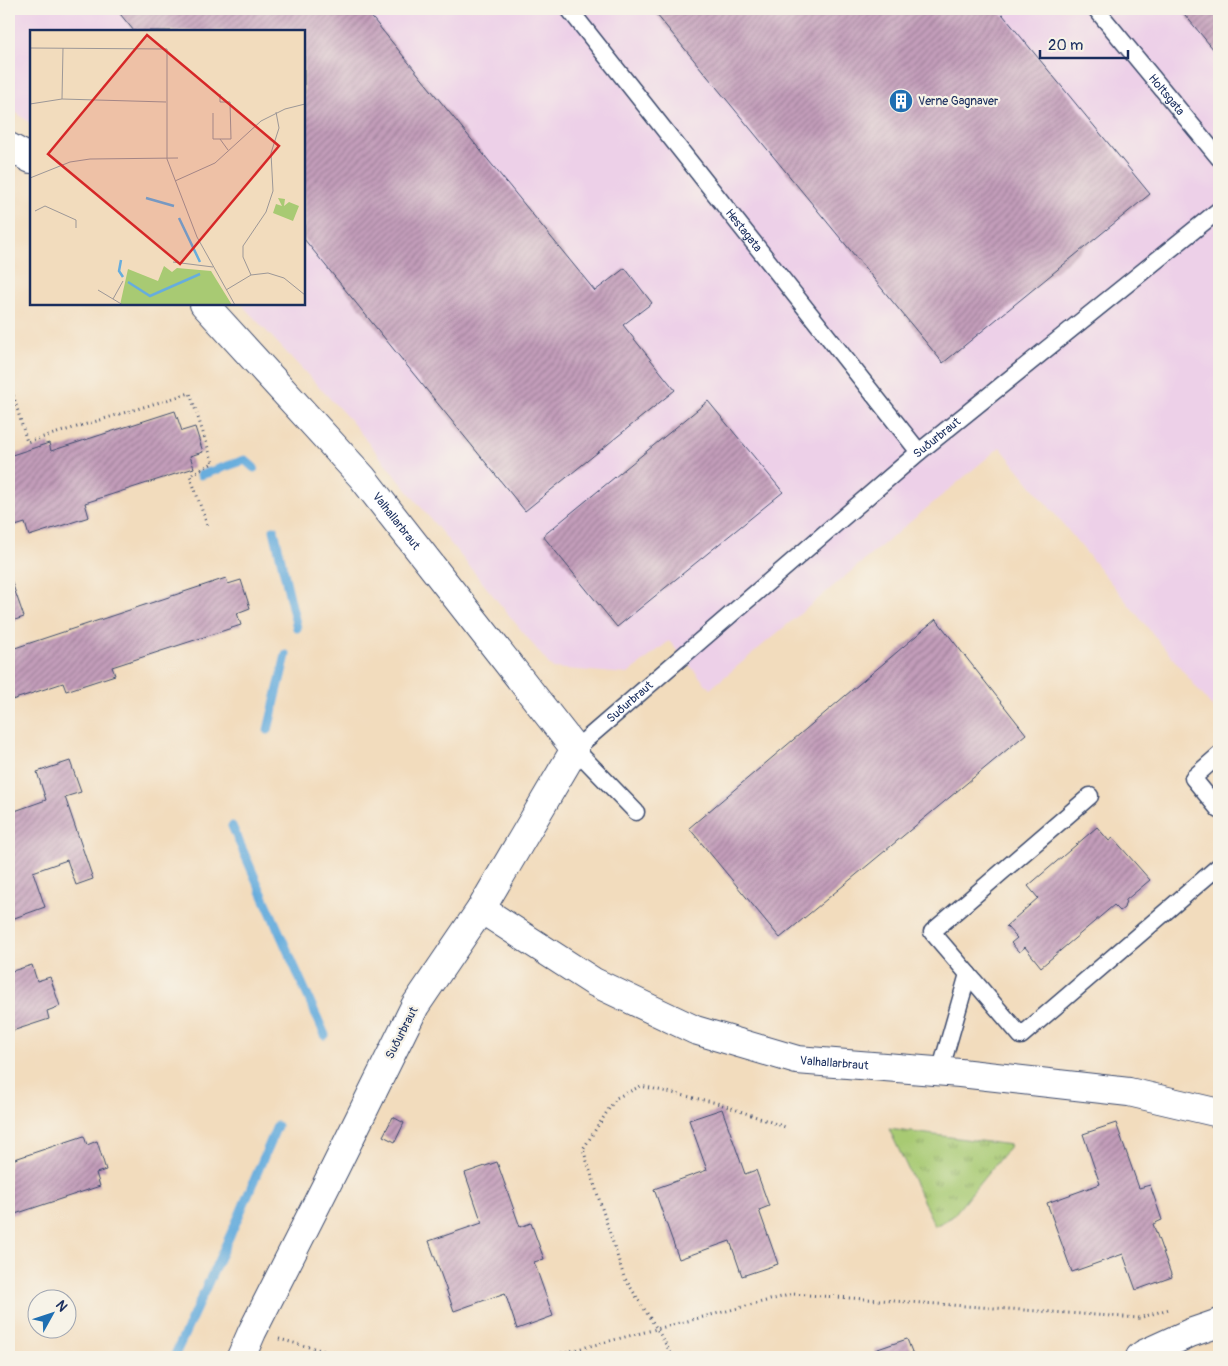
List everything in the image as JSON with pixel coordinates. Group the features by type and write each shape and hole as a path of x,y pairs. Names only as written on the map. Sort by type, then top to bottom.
{"street":[{"path":"9,147 30,158"},
{"name":"Valhallarbraut","path":"205,305 362,477 575,749"},
{"name":"Suðurbraut","path":"241,1357 415,1006 481,909 575,749"},
{"name":"Valhallarbraut","path":"481,909 594,982 695,1030 797,1060 940,1072 1129,1092 1219,1112"},
{"path":"1140,1357 1190,1333 1219,1323"}],"lane":[{"name":"Hestagata","path":"568,9 919,452"},
{"name":"Holtsgata","path":"1096,9 1219,158"},
{"name":"Suðurbraut","path":"575,749 919,452 1219,210"},
{"path":"575,749 636,812"},
{"path":"1219,755 1193,778 1219,810"},
{"path":"1090,796 932,932 1021,1036 1219,866"},
{"path":"940,1072 968,974"}],"path":[{"path":"9,381 27,442 190,393 212,463 190,475 207,525"},
{"path":"673,1357 624,1277 583,1149 616,1098 641,1086 717,1103 785,1127"},
{"path":"547,1357 793,1294 1138,1318 1176,1306"},
{"path":"252,1332 347,1357"}],"shaded area":[{"path":"9,9 1219,9 1219,715 1000,447 710,689 669,641 628,674 552,668 350,420 242,305 305,305 305,30 30,30 30,123 9,107"}],"green space":[{"path":"889,1129 1011,1145 952,1217 935,1226"}],"building":[{"path":"116,9 365,9 595,291 625,268 652,303 623,325 675,390 525,511 305,240 305,30 133,30"},
{"name":"Verne Gagnaver","path":"652,9 998,9 1150,194 943,363"},
{"path":"1180,9 1219,9 1219,56"},
{"path":"708,401 783,492 617,627 543,536"},
{"path":"175,411 182,431 195,427 203,452 190,456 194,468 85,503 89,517 29,536 25,523 9,528 9,456 49,443 51,451"},
{"path":"9,574 24,617 9,622"},
{"path":"226,578 228,584 241,580 250,608 237,613 241,625 112,667 115,675 66,691 63,683 9,701 9,650"},
{"path":"936,619 1026,734 780,938 689,828"},
{"path":"70,761 81,792 65,797 93,879 76,885 67,860 33,872 45,907 9,920 9,802 12,812 46,800 37,772"},
{"path":"1097,827 1109,841 1113,838 1150,880 1126,900 1124,908 1120,911 1114,905 1041,967 1025,947 1019,952 1011,943 1017,938 1006,926 1038,898 1028,886"},
{"path":"32,965 37,981 50,977 60,1006 47,1011 49,1019 9,1032 9,972"},
{"path":"722,1109 745,1174 756,1170 769,1206 759,1210 778,1264 742,1276 730,1241 679,1259 654,1189 707,1170 689,1120"},
{"path":"393,1117 404,1123 395,1142 383,1136"},
{"path":"1116,1123 1139,1188 1150,1185 1162,1220 1153,1224 1172,1277 1136,1290 1123,1254 1072,1272 1047,1203 1100,1184 1083,1134"},
{"path":"84,1136 87,1145 97,1141 106,1170 96,1173 100,1186 9,1216 9,1161"},
{"path":"497,1162 520,1227 531,1223 544,1259 534,1262 553,1316 517,1329 505,1293 454,1311 429,1241 482,1223 465,1173"},
{"path":"907,1339 914,1357 877,1357 875,1350"}],"waterway":[{"path":"201,475 245,460 254,468"},
{"path":"274,530 297,628"},
{"path":"268,730 286,655"},
{"path":"232,826 325,1035"},
{"path":"174,1357 238,1218 277,1126"}],"place":[{"name":"Verne Gagnaver","path":"901,101"}]}
